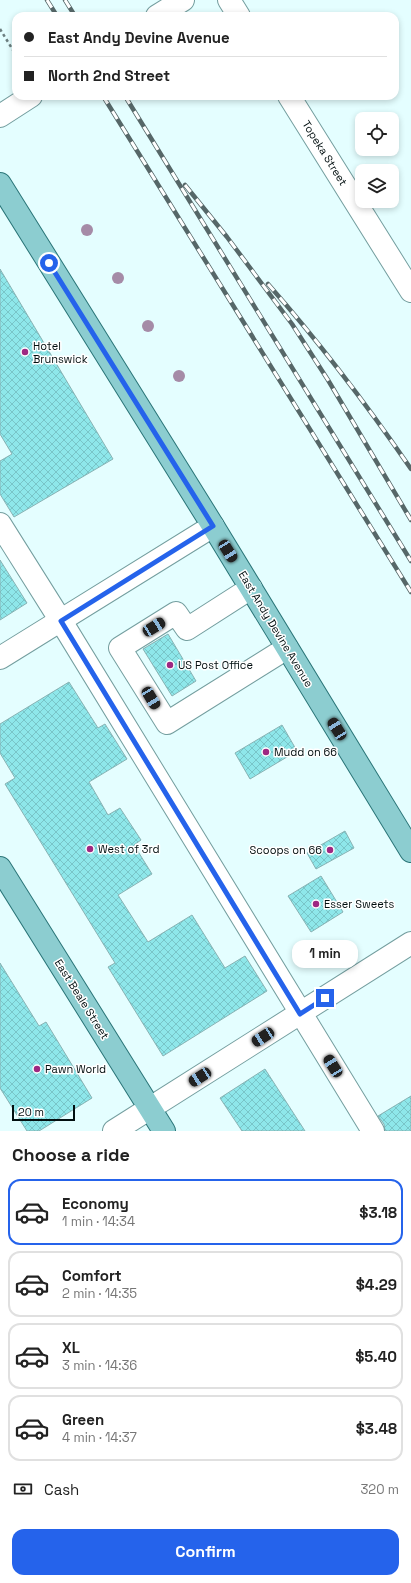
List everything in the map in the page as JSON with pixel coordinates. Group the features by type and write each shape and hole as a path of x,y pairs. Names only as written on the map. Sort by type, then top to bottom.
{"main road":[{"name":"East Andy Devine Avenue","path":"0,184 213,526 411,851"},
{"name":"East Beale Street","path":"0,868 164,1131"}],"street":[{"path":"164,12 183,0"},
{"path":"229,0 236,12"},
{"path":"0,116 25,100"},
{"name":"Topeka Street","path":"292,100 411,291"},
{"path":"0,524 373,1131"},
{"path":"0,658 213,526"},
{"path":"251,588 187,629 176,613 120,648 167,723 287,648"},
{"path":"114,1131 411,944"}],"path":[{"path":"0,29 12,48"}],"building":[{"name":"Hotel Brunswick","path":"0,269 113,459 14,517 0,494 0,461 12,454 0,434"},
{"path":"0,560 27,603 0,620"},
{"name":"US Post Office","path":"168,634 196,681 172,696 143,649"},
{"path":"69,682 98,728 105,724 127,759 89,782 108,815 120,808 141,840 134,845 152,874 118,895 148,942 192,915 225,968 245,956 267,991 163,1056 108,967 115,963 5,784 15,778 0,753 0,724"},
{"name":"Mudd on 66","path":"282,725 297,751 250,779 235,753"},
{"name":"Scoops on 66","path":"345,831 354,848 316,869 307,853"},
{"name":"Esser Sweets","path":"321,876 343,912 311,932 288,896"},
{"name":"Pawn World","path":"0,963 39,1026 46,1022 92,1098 39,1131 27,1131 0,1088"},
{"path":"265,1069 305,1131 242,1131 220,1098"},
{"path":"411,1096 411,1131 385,1131 384,1124 378,1116"}],"railway":[{"path":"47,0 54,12"},
{"path":"65,0 72,12"},
{"path":"105,100 411,592"},
{"path":"127,100 411,561"},
{"path":"185,185 227,237 292,324 328,380 411,520"},
{"path":"268,284 342,375 411,469"}],"place":[{"name":"Hotel Brunswick","path":"25,352"},
{"name":"US Post Office","path":"170,665"},
{"name":"Mudd on 66","path":"266,752"},
{"name":"West of 3rd","path":"90,849"},
{"name":"Scoops on 66","path":"330,850"},
{"name":"Esser Sweets","path":"316,904"},
{"name":"Pawn World","path":"37,1069"}],"route":[{"path":"49,263 213,526 61,621 300,1014 325,998"}]}
